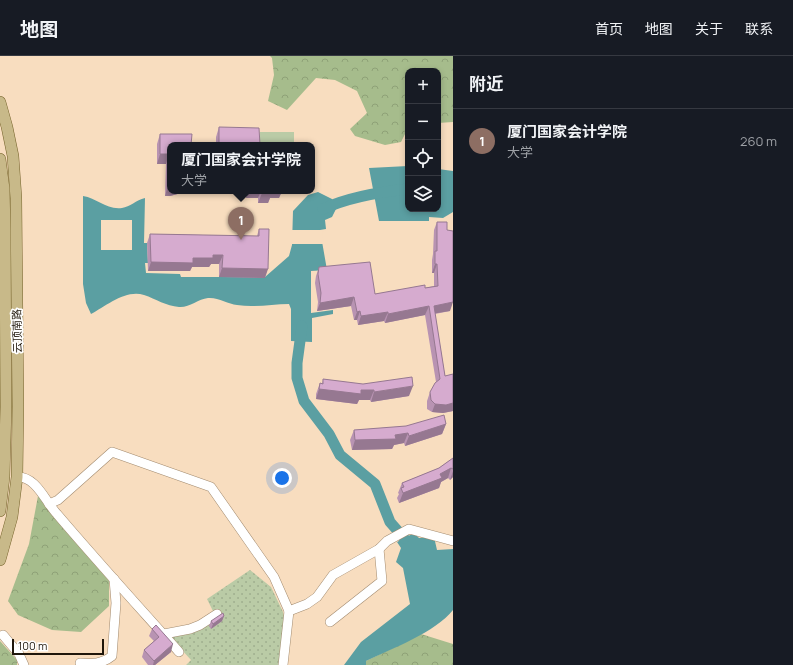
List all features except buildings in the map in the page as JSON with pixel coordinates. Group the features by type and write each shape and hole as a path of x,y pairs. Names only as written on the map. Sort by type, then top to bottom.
{"main road":[{"name":"云顶南路","path":"0,102 8,127 13,156 16,191 18,406 17,477 12,517 0,560"},
{"name":"云顶南路","path":"0,159 4,189 5,216 6,407 4,477 0,511"},
{"path":"6,407 18,406"}],"street":[{"path":"49,504 58,500 112,452 212,487 274,577 289,611 283,665"},
{"path":"17,477 24,476 32,480 49,504 179,652"},
{"path":"289,611 307,604 317,597 333,576 409,530 453,541"},
{"path":"330,622 382,581 379,549"},
{"path":"80,663 94,664 105,661 112,656 116,603 114,579"},
{"path":"164,634 190,629 200,625 217,614"},
{"path":"3,635 19,654 24,665"}],"green space":[{"path":"270,56 453,56 453,122 441,123 441,68 405,68 405,134 401,142 385,145 355,136 350,129 367,113 357,91 335,80 316,78 287,110 268,101 274,75 272,58"},
{"path":"260,132 294,132 294,142 260,142"},
{"path":"38,496 109,581 109,606 81,632 52,630 18,615 8,601 29,544"},
{"path":"250,570 271,587 283,612 285,620 279,665 186,665 191,660 171,638 214,613 207,599"},
{"path":"421,634 453,644 453,665 366,665 366,661"},
{"path":"0,641 17,660 17,665 0,665"}],"water":[{"path":"405,166 405,212 441,212 441,169 453,171 453,212 443,218 429,217 429,221 379,221 369,168"},
{"path":"318,192 332,199 337,207 332,217 325,220 326,229 320,230 327,270 311,271 311,313 333,310 333,314 312,318 312,342 291,341 291,309 289,304 244,306 208,298 179,307 144,295 130,294 116,299 91,314 86,303 83,284 83,196 93,199 106,206 116,208 125,207 145,198 144,243 147,243 148,263 145,263 146,273 180,274 181,277 265,277 289,256 292,245 293,211 308,195","holes":["101,220 132,220 132,250 101,250"]},
{"path":"414,533 419,538 434,537 437,550 453,549 453,610 436,626 425,633 366,661 366,665 344,665 361,642 410,604 403,568 396,562 401,548 397,542"}],"pier":[{"path":"290,230 327,230 322,232 324,244 290,244"}],"waterway":[{"path":"323,209 343,201 405,189"},
{"path":"302,326 297,363 297,378 304,401 329,434 340,455 375,484 390,522 404,538"}],"place":[{"name":"厦门国家会计学院","path":"241,240"}]}
